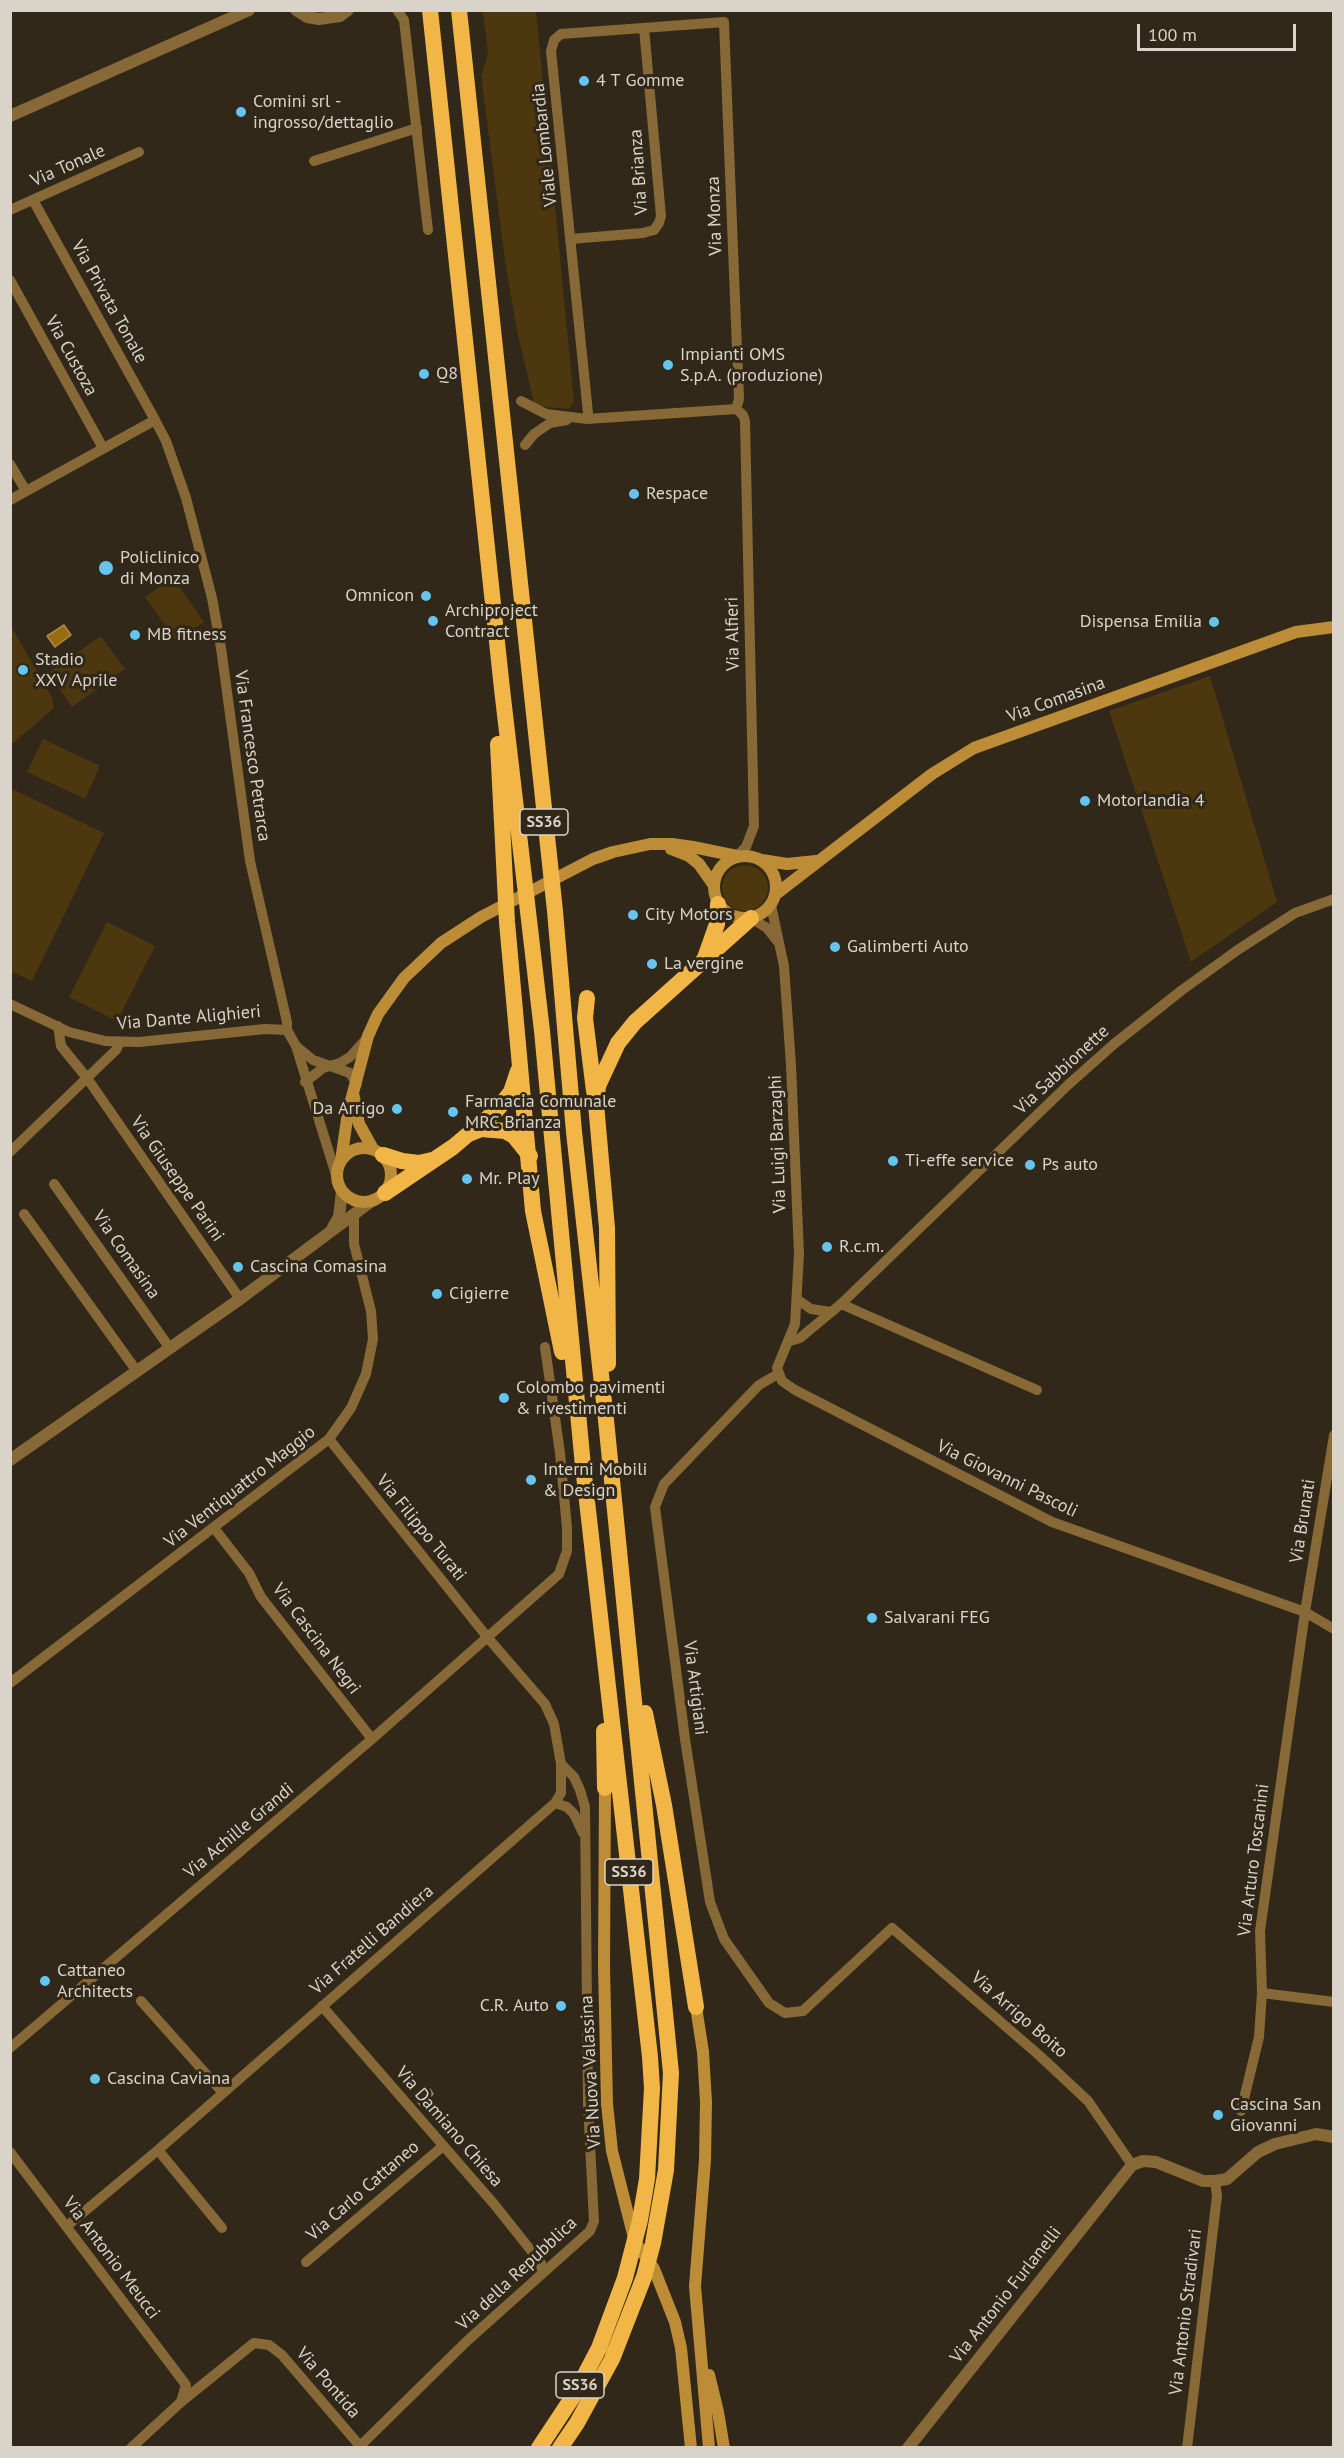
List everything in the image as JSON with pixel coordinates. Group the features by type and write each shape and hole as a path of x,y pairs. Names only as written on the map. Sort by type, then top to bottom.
{"highway":[{"name":"SS36","path":"430,10 502,689 542,1031 583,1466 650,2057 651,2129 647,2179 640,2220 625,2278 599,2349 576,2392 539,2448"},
{"name":"SS36","path":"459,10 555,911 574,1132 606,1420 671,2073 670,2127 660,2212 647,2265 628,2323 595,2392 560,2448"},
{"path":"502,689 498,735 507,922 535,1221 556,1316 575,1448 583,1466"},
{"path":"703,964 717,924 718,904"},
{"path":"596,1104 598,1086 610,1056 626,1033 652,1006 703,964 751,918"},
{"path":"587,998 585,1018 596,1104 607,1228 609,1396 606,1420"},
{"path":"379,1197 436,1159 497,1110 512,1092 520,1060"},
{"path":"470,1133 481,1129 505,1131 514,1136 530,1156"},
{"path":"378,1152 392,1159 418,1163 436,1159"},
{"name":"SS36","path":"601,1616 605,1788"},
{"name":"SS36","path":"627,1634 634,1650 664,1805 696,2007"}],"main road":[{"name":"Via Comasina","path":"773,900 817,861 828,855 932,774 974,748 1296,632 1334,627"},
{"path":"355,1090 359,1124 378,1152 388,1161 392,1178 379,1197 356,1200 342,1191 337,1178 348,1112 369,1035 391,994 411,971 441,943 481,917 593,859 650,844 693,847 737,856 745,855 761,860 774,874 773,900 765,911 751,918 733,916 718,904 713,884 699,864 689,855 650,844"},
{"path":"713,884 721,867 737,856"},
{"name":"Via Comasina","path":"761,860 787,864 817,861"},
{"path":"341,1161 355,1149 378,1152"},
{"name":"Via Nuova Valassina","path":"605,1788 604,1966 607,2104 612,2151 635,2242 654,2269 675,2322 681,2348 691,2448"},
{"name":"SS36","path":"696,2007 703,2052 706,2102 705,2160 695,2286 709,2448"},
{"path":"700,2343 718,2412 724,2448"},
{"path":"682,2448 687,2409"}],"street":[{"path":"10,116 249,10"},
{"path":"296,10 308,17 319,19 340,16 349,11"},
{"path":"397,10 404,20 428,230"},
{"name":"Viale Lombardia","path":"587,419 552,51 554,40 561,34 724,22"},
{"name":"Via Monza","path":"724,22 739,399 736,409"},
{"name":"Via Brianza","path":"571,239 643,233 654,230 659,223 661,216 644,28"},
{"path":"314,161 417,128"},
{"name":"Via Tonale","path":"10,210 139,152"},
{"name":"Via Privata Tonale","path":"33,200 155,420"},
{"name":"Via Custoza","path":"10,280 103,448"},
{"path":"521,401 546,414 587,419 736,409"},
{"name":"Via Alfieri","path":"736,409 743,415 745,422 754,826 746,847 737,856"},
{"path":"525,445 534,434 550,423 574,418"},
{"path":"10,500 155,420"},
{"name":"Via Francesco Petrarca","path":"155,420 186,498 213,606 221,648 250,861 287,1022 286,1030"},
{"path":"10,464 26,492"},
{"name":"Via Sabbionette","path":"790,1341 800,1338 841,1304 1114,1044 1182,990 1239,949 1295,913 1334,899"},
{"name":"Via Luigi Barzaghi","path":"773,900 784,966 792,1076 799,1254 798,1300 790,1341"},
{"path":"751,918 767,928 781,946"},
{"name":"Via Dante Alighieri","path":"10,1004 84,1036 120,1042 265,1029 286,1030 296,1046"},
{"name":"Via Giuseppe Parini","path":"58,1026 62,1046 87,1078 240,1299"},
{"path":"305,1082 314,1073 350,1057 369,1035"},
{"path":"10,1152 116,1050 120,1042"},
{"path":"296,1046 313,1060 350,1073 355,1090"},
{"path":"296,1046 305,1082 337,1178"},
{"name":"Via Comasina","path":"54,1184 169,1347"},
{"path":"329,1233 339,1217 342,1191"},
{"path":"10,1460 240,1299 379,1197"},
{"path":"24,1214 136,1370"},
{"name":"Via Ventiquattro Maggio","path":"10,1683 329,1439 351,1408 366,1374 373,1339 371,1311 354,1244 354,1214"},
{"path":"798,1300 811,1309 831,1312"},
{"path":"841,1304 1037,1390"},
{"path":"778,1374 778,1362 790,1341"},
{"name":"Via Achille Grandi","path":"10,2048 551,1583 564,1563 567,1551 560,1453 545,1347"},
{"name":"Via Giovanni Pascoli","path":"778,1374 782,1381 795,1390 1052,1522 1305,1612 1334,1629"},
{"name":"Via Artigiani","path":"778,1374 759,1385 663,1484 655,1507 685,1739 710,1902 724,1939 769,2002 785,2013 803,2011"},
{"name":"Via Brunati","path":"1305,1612 1334,1435"},
{"name":"Via Filippo Turati","path":"329,1439 488,1638"},
{"name":"Via Cascina Negri","path":"214,1528 249,1573 261,1598 372,1739"},
{"name":"Via Arturo Toscanini","path":"1241,2111 1260,2037 1262,1993 1260,1931 1305,1612"},
{"path":"488,1638 545,1704 554,1724 561,1764 561,1793 555,1803 567,1807 574,1814 585,1839"},
{"name":"Via della Repubblica","path":"359,2447 540,2274 590,2231 594,2221 588,2105 585,1807 574,1777 561,1764"},
{"name":"Via Fratelli Bandiera","path":"67,2226 158,2150 555,1803"},
{"name":"Via Arrigo Boito","path":"803,2011 892,1928 1040,2056 1088,2102 1132,2165"},
{"path":"1262,1993 1334,2002"},
{"path":"141,2001 223,2092"},
{"name":"Via Damiano Chiesa","path":"322,2006 542,2263 540,2274"},
{"path":"1132,2165 1143,2161 1156,2162 1203,2181 1215,2181 1227,2179 1258,2152 1275,2144 1316,2134 1334,2137"},
{"name":"Via Carlo Cattaneo","path":"306,2262 443,2145"},
{"path":"158,2150 222,2228"},
{"name":"Via Antonio Meucci","path":"10,2152 186,2385 181,2402"},
{"name":"Via Antonio Furlanelli","path":"908,2448 1132,2165"},
{"name":"Via Antonio Stradivari","path":"1187,2448 1217,2196 1215,2181"},
{"name":"Via Pontida","path":"131,2448 181,2402 254,2343 269,2344 282,2355 359,2447"}],"shaded area":[{"path":"483,11 536,11 574,401 569,409 545,407 534,403 517,331 505,261 481,75 488,54"},
{"path":"173,577 204,622 176,641 145,597"},
{"path":"64,625 71,635 55,647 47,636"},
{"name":"Stadio XXV Aprile","path":"11,626 53,699 53,709 11,745"},
{"path":"101,636 125,669 72,707 48,673"},
{"path":"1210,676 1277,902 1191,962 1109,711"},
{"path":"43,739 100,766 85,799 27,772"},
{"path":"10,788 104,833 32,981 11,971"},
{"path":"745,865 761,872 768,888 761,904 745,911 729,904 722,888 729,872"},
{"path":"107,922 155,946 117,1021 69,997"},
{"path":"430,2089 433,2094 421,2106 415,2099 425,2090"}],"place":[{"name":"4 T Gomme","path":"584,81"},
{"name":"Comini srl - ingrosso/dettaglio","path":"241,112"},
{"name":"Impianti OMS S.p.A. (produzione)","path":"668,365"},
{"name":"Q8","path":"424,374"},
{"name":"Respace","path":"634,494"},
{"name":"Policlinico di Monza","path":"106,568"},
{"name":"Omnicon","path":"426,596"},
{"name":"Archiproject Contract","path":"433,621"},
{"name":"Dispensa Emilia","path":"1214,622"},
{"name":"MB fitness","path":"135,635"},
{"name":"Stadio XXV Aprile","path":"23,670"},
{"name":"Motorlandia 4","path":"1085,801"},
{"name":"City Motors","path":"633,915"},
{"name":"Galimberti Auto","path":"835,947"},
{"name":"La vergine","path":"652,964"},
{"name":"Da Arrigo","path":"397,1109"},
{"name":"Farmacia Comunale MRC Brianza","path":"453,1112"},
{"name":"Ti-effe service","path":"893,1161"},
{"name":"Ps auto","path":"1030,1165"},
{"name":"Mr. Play","path":"467,1179"},
{"name":"R.c.m.","path":"827,1247"},
{"name":"Cascina Comasina","path":"238,1267"},
{"name":"Cigierre","path":"437,1294"},
{"name":"Colombo pavimenti & rivestimenti","path":"504,1398"},
{"name":"Interni Mobili & Design","path":"531,1480"},
{"name":"Salvarani FEG","path":"872,1618"},
{"name":"Cattaneo Architects","path":"45,1981"},
{"name":"C.R. Auto","path":"561,2006"},
{"name":"Cascina Caviana","path":"95,2079"},
{"name":"Cascina San Giovanni","path":"1218,2115"}]}
